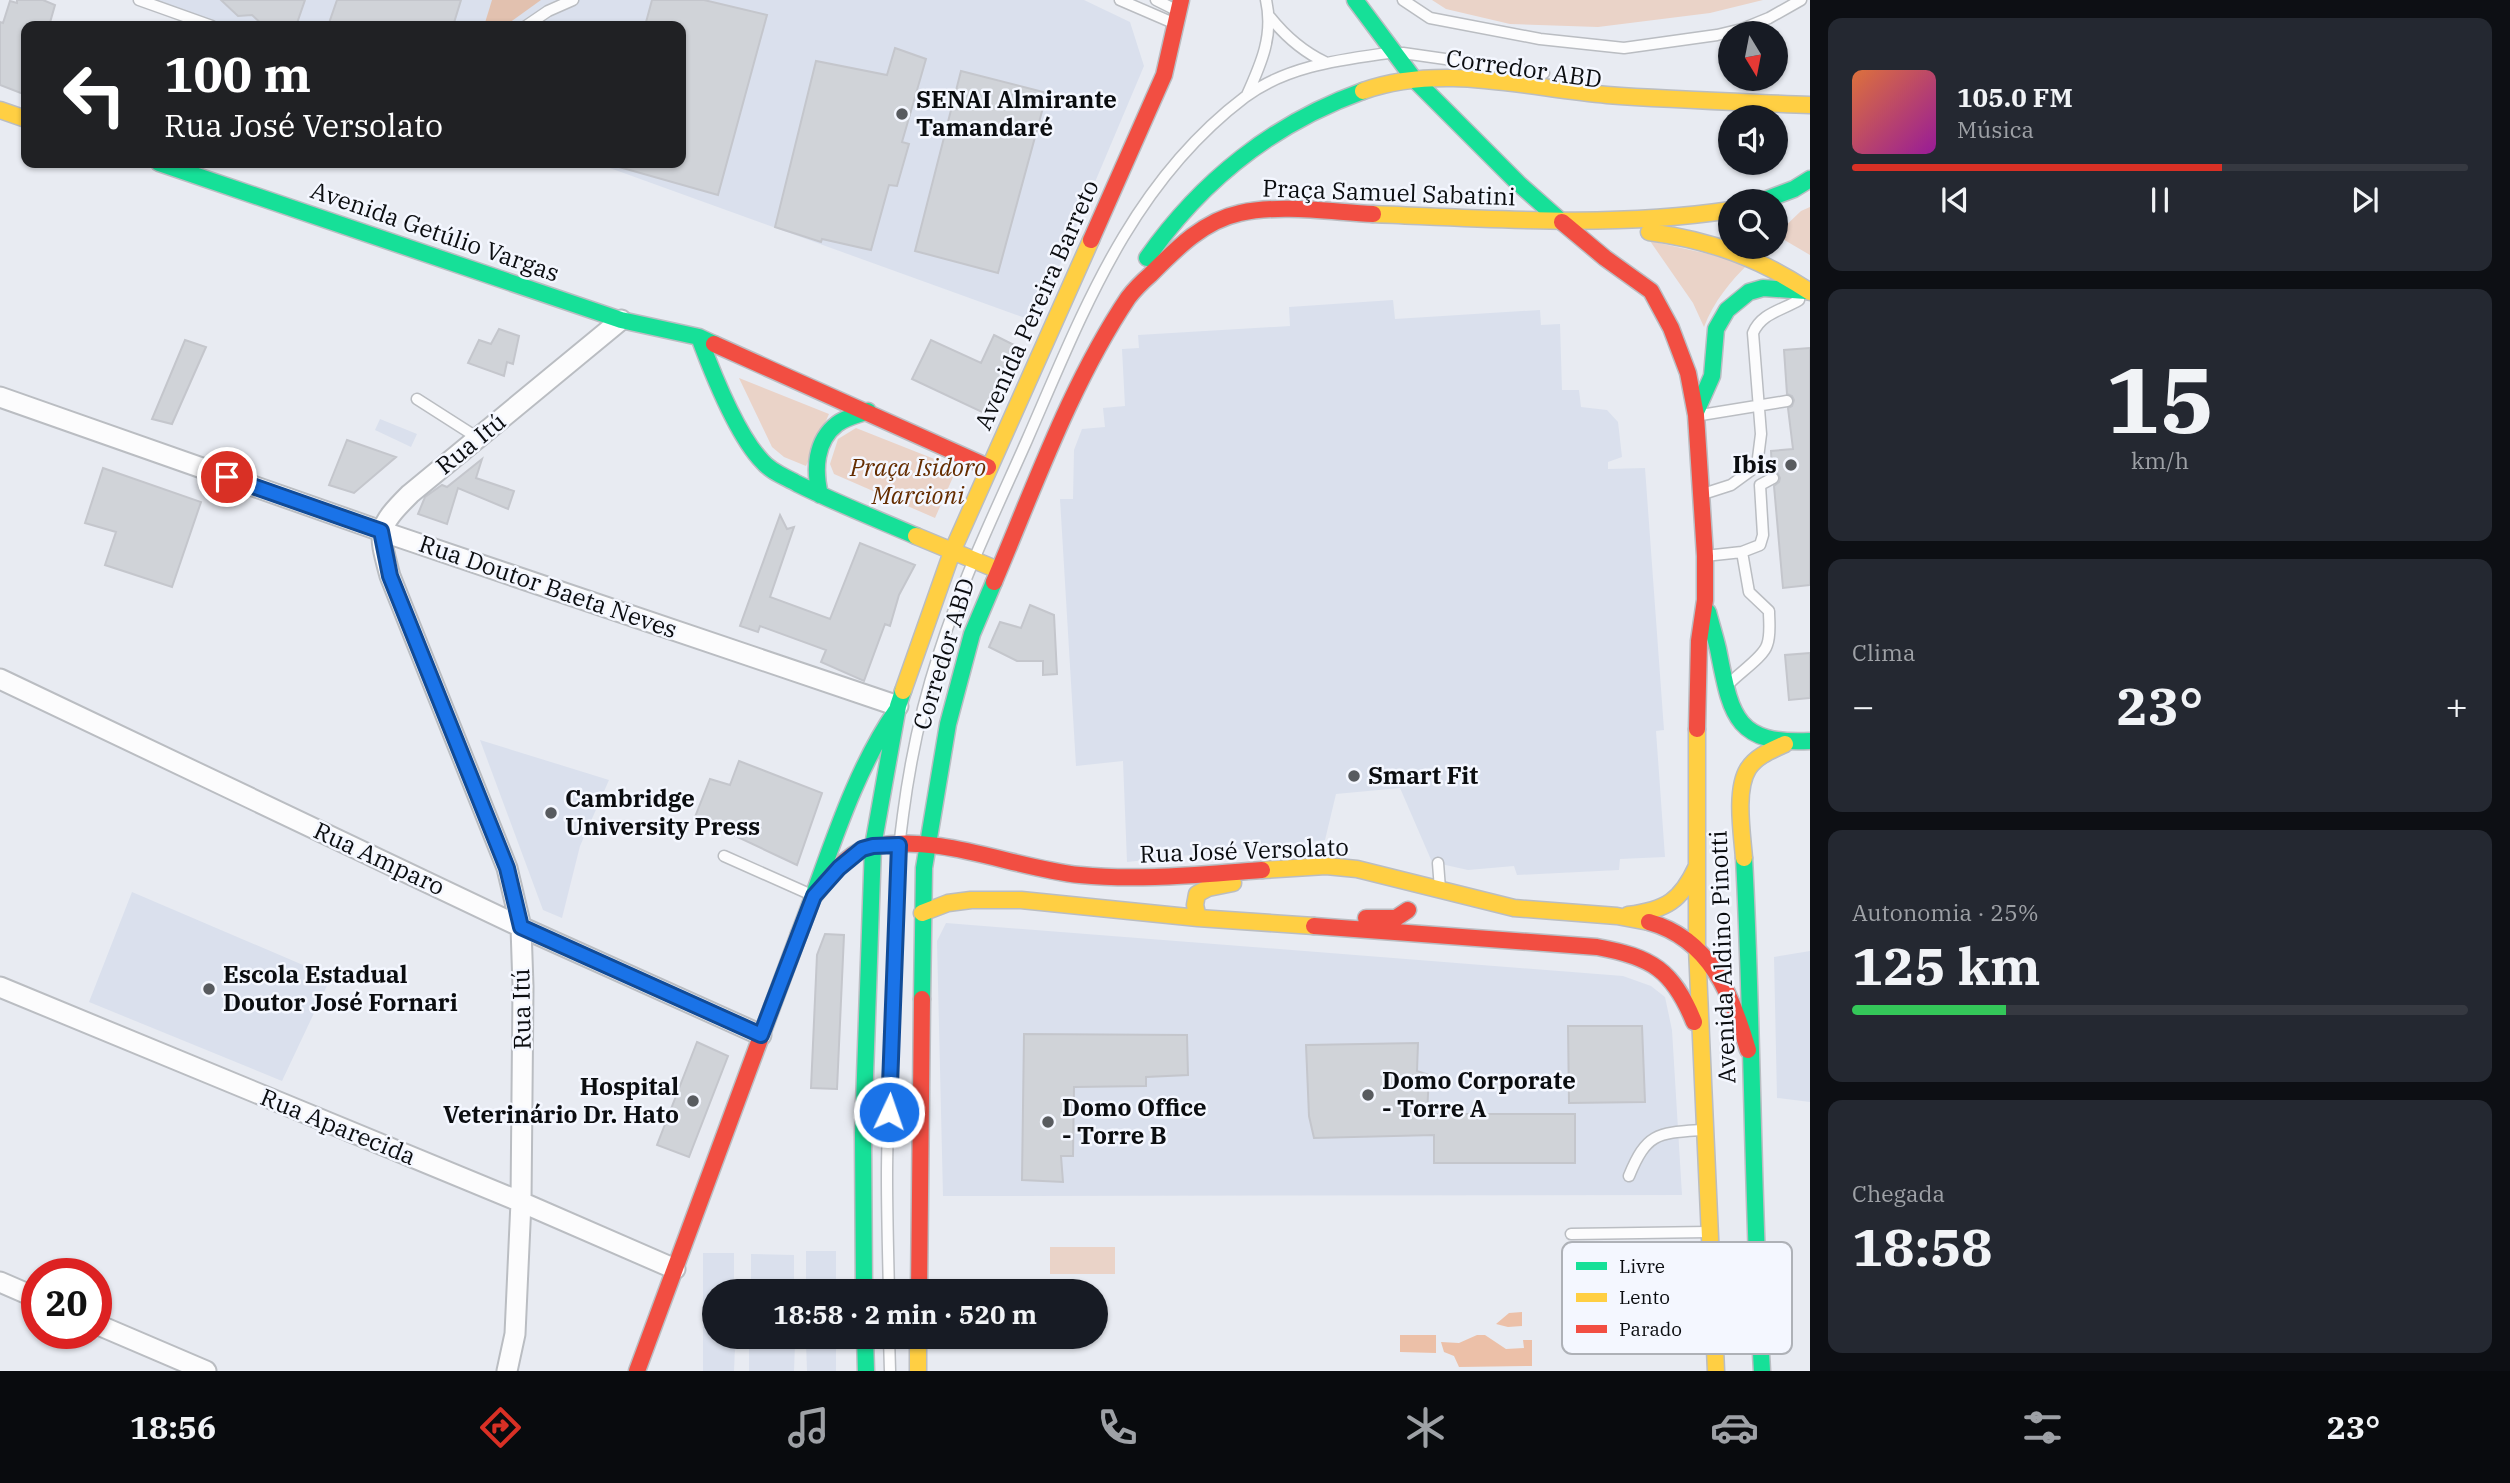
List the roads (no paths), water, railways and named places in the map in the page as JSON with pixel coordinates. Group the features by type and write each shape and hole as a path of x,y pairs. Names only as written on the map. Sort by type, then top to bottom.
{"main road":[{"name":"Praça Samuel Sabatini","path":"1355,0 1414,79 1518,183 1562,222"},
{"name":"Avenida Pereira Barreto","path":"864,1279 863,1133 873,846 898,706 952,552 1164,75 1179,12"},
{"path":"1129,296 1141,267 1159,238 1210,183 1267,138 1338,101 1385,85 1414,79 1492,73 1575,92 1810,105"},
{"path":"0,110 21,117"},
{"name":"Avenida Getúlio Vargas","path":"174,168 621,320 699,337 988,467"},
{"path":"1788,191 1810,178"},
{"name":"Praça Samuel Sabatini","path":"998,570 1062,422 1095,355 1129,296 1182,242 1207,226 1238,213 1265,209 1562,222 1677,218 1718,212"},
{"path":"1562,222 1685,236 1724,247 1782,271 1810,292"},
{"name":"Avenida Aldino Pinotti","path":"1562,222 1605,258 1651,291 1671,328 1688,373 1696,414 1705,556 1705,600 1698,652 1697,948 1709,1242"},
{"path":"1696,414 1712,376 1716,329 1727,310 1749,292 1763,288 1810,292"},
{"path":"699,337 713,376 754,454 780,475 820,495 998,570 972,634 959,678 939,769 927,845 922,913 919,1279"},
{"path":"820,495 816,481 816,462 824,441 838,423 868,411"},
{"name":"Avenida Aldino Pinotti","path":"1705,600 1731,708 1749,730 1772,742 1785,744"},
{"path":"637,1371 860,775 878,737 898,706"},
{"path":"1785,744 1809,737"},
{"name":"Avenida Aldino Pinotti","path":"1754,1242 1749,999 1741,785 1746,771 1760,756 1785,744"},
{"path":"814,896 853,855 873,846"},
{"name":"Rua José Versolato","path":"873,846 954,847 1041,869 1099,877 1345,867 1514,908 1644,921 1682,936 1712,964 1730,993 1748,1050"},
{"path":"1616,917 1644,914 1666,906 1683,893 1697,864"},
{"path":"1198,918 1195,898 1201,891 1220,885 1266,878 1289,868"},
{"path":"1408,934 1409,881"},
{"path":"922,913 948,903 995,899 1198,918 1597,947 1635,954 1654,963 1670,977 1684,999 1700,1037"},
{"path":"1297,925 1336,918 1394,918 1408,910"},
{"path":"865,1349 866,1371"},
{"path":"918,1349 918,1371"}],"street":[{"name":"Rua Itú","path":"507,1371 515,1334 521,1202 521,927 507,868 390,576 381,531 385,522 410,494 621,320"},
{"name":"Rua Doutor Baeta Neves","path":"0,397 381,531 898,706"},
{"name":"Rua Amparo","path":"0,679 521,927 761,1035"},
{"name":"Rua Aparecida","path":"0,987 521,1202 675,1269"},
{"path":"0,1282 21,1291"},
{"path":"112,1331 206,1371"}],"lane":[{"path":"139,0 198,21"},
{"path":"534,21 573,0"},
{"path":"1120,0 1179,12"},
{"path":"1156,0 1179,12"},
{"name":"Corredor ABD","path":"1247,96 1267,44 1270,17 1265,0"},
{"path":"1403,0 1430,18 1541,39 1624,48 1742,29 1801,0"},
{"path":"1270,17 1285,36 1304,52 1325,62"},
{"name":"Corredor ABD","path":"889,1279 887,1136 899,845 910,771 928,691 938,655 973,560 1072,337 1127,228 1144,201 1183,153 1247,96 1279,78 1325,62 1394,52 1492,73 1549,74"},
{"path":"1702,494 1731,485 1757,466 1760,434 1754,333 1763,318 1810,292"},
{"path":"417,399 479,438"},
{"path":"1696,414 1787,401"},
{"path":"1705,556 1742,552 1760,545 1763,535 1760,485 1773,478"},
{"path":"1725,688 1737,674 1764,652 1768,643 1769,611 1765,604 1749,592 1742,552"},
{"path":"724,856 814,896"},
{"path":"1438,863 1440,889"},
{"path":"1629,1177 1638,1155 1653,1138 1675,1132 1704,1130"},
{"path":"1571,1234 1708,1232"},
{"path":"889,1349 890,1371"}],"place":[{"name":"SENAI Almirante Tamandaré","path":"902,114"},
{"name":"Ibis","path":"1791,465"},
{"name":"Smart Fit","path":"1354,776"},
{"name":"Cambridge University Press","path":"551,813"},
{"name":"Escola Estadual Doutor José Fornari","path":"209,989"},
{"name":"Domo Corporate - Torre A","path":"1368,1095"},
{"name":"Hospital Veterinário Dr. Hato","path":"693,1101"},
{"name":"Domo Office - Torre B","path":"1048,1122"}],"park label":[{"name":"Praça Isidoro Marcioni","path":"918,482"}]}
